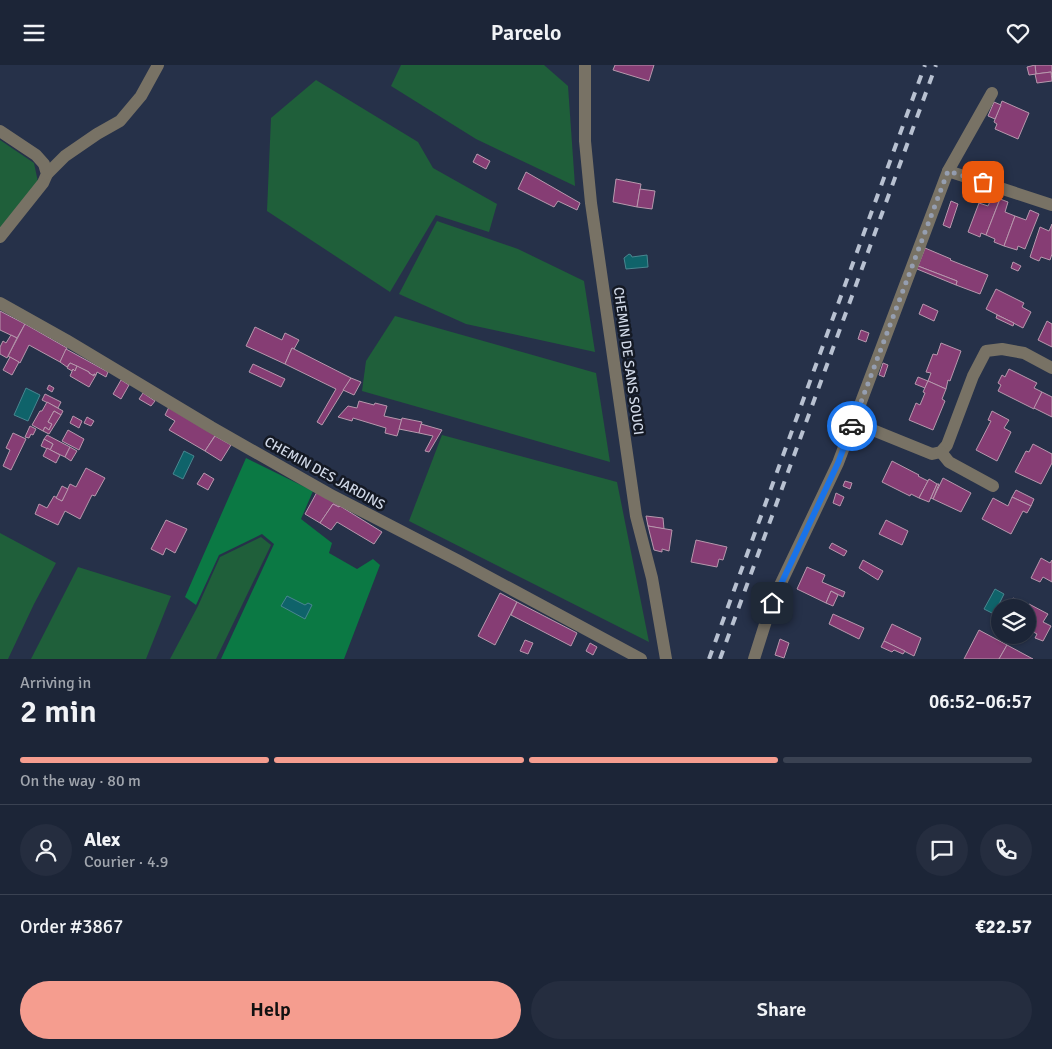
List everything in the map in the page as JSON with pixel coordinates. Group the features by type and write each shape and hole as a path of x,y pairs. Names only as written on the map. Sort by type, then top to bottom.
{"street":[{"path":"0,237 48,174 65,156 120,121 141,96 158,65"},
{"name":"CHEMIN DE SANS SOUCI","path":"585,65 585,141 591,203 636,516 652,578 666,659"},
{"path":"754,659 772,603 838,463 948,171 992,93"},
{"path":"0,131 36,155 44,164 48,174"},
{"path":"948,171 1052,205"},
{"name":"CHEMIN DES JARDINS","path":"0,303 329,494 459,561 641,659"},
{"path":"853,422 932,454 941,452 947,445 973,376 986,351 1002,349 1024,353 1052,368"},
{"path":"941,452 949,462 993,486"}],"shaded area":[{"path":"401,65 544,65 568,86 575,186 476,139 391,86"},
{"path":"316,80 418,142 433,168 497,204 489,232 436,215 390,292 267,211 271,118"},
{"path":"0,140 34,163 38,182 0,228"},
{"path":"437,221 518,249 584,281 595,352 466,324 399,294"},
{"path":"629,254 632,257 647,255 648,267 626,269 624,258"},
{"path":"395,316 596,373 610,462 362,391 366,361"},
{"path":"26,388 40,395 28,421 14,415"},
{"path":"442,435 617,482 649,642 409,521"},
{"path":"184,451 194,456 183,479 173,474"},
{"path":"0,533 56,563 8,659 0,659"},
{"path":"261,537 271,545 216,659 170,659 198,606 220,557"},
{"path":"78,567 171,596 146,659 31,659"},
{"path":"995,589 1004,594 1002,599 991,599 991,612 984,609"},
{"path":"287,596 305,605 308,603 312,605 305,619 281,606"}],"green space":[{"path":"246,458 313,491 301,519 332,543 329,553 357,569 373,559 380,565 344,659 221,659 274,544 262,534 219,555 196,605 185,597"}],"building":[{"path":"615,65 654,65 649,81 613,70"},
{"path":"1035,65 1052,65 1052,75 1051,72 1036,74"},
{"path":"1035,65 1036,74 1029,75 1027,67"},
{"path":"1051,72 1052,81 1037,83 1035,74"},
{"path":"1002,101 1029,113 1018,139 995,129 997,124 994,122"},
{"path":"994,102 1001,105 995,119 988,116"},
{"path":"477,154 490,161 486,169 473,162"},
{"path":"526,172 580,203 577,210 558,201 554,207 518,189"},
{"path":"616,179 641,184 637,207 613,202"},
{"path":"640,189 655,191 652,209 637,207"},
{"path":"992,197 1000,199 986,235 981,233 980,237 968,232 979,203 988,206"},
{"path":"1000,199 1008,202 1005,212 1015,216 1004,246 994,242 995,239 986,235"},
{"path":"951,201 958,204 950,228 943,225"},
{"path":"1030,210 1039,214 1025,249 1018,246 1017,250 1004,246 1015,216 1026,220"},
{"path":"1052,224 1052,254 1050,260 1041,257 1039,261 1030,257 1040,227 1049,231"},
{"path":"925,248 988,275 980,294 956,285 957,281 918,266"},
{"path":"1013,262 1021,266 1018,271 1011,268"},
{"path":"918,266 957,281 956,285 917,269"},
{"path":"996,289 1024,303 1022,307 1031,312 1023,328 986,309"},
{"path":"923,304 938,311 934,321 919,314"},
{"path":"0,311 25,324 17,338 0,330"},
{"path":"997,315 1014,323 1013,326 996,318"},
{"path":"1047,321 1052,324 1052,347 1038,340"},
{"path":"25,324 67,348 60,362 29,345 20,363 8,356"},
{"path":"255,327 282,340 285,333 299,340 294,349 292,348 285,364 246,346"},
{"path":"861,330 869,333 866,342 858,339"},
{"path":"11,335 17,338 7,358 0,354 0,347 3,341 6,343"},
{"path":"941,343 961,351 946,389 928,381 931,373 926,372 933,354 937,355"},
{"path":"292,348 351,378 322,425 317,422 336,389 285,364"},
{"path":"66,349 108,372 106,377 97,372 94,376 70,363 67,367 60,362"},
{"path":"10,357 19,362 12,375 3,370"},
{"path":"70,363 77,366 75,371 67,368"},
{"path":"883,363 888,365 884,377 879,375"},
{"path":"253,364 285,379 281,387 249,372"},
{"path":"77,366 94,376 94,374 96,375 89,387 70,376 73,369 75,371"},
{"path":"1009,369 1037,383 1034,388 1042,392 1034,409 998,391 1001,385 998,383 1002,375 1005,377"},
{"path":"918,377 928,381 925,388 915,384"},
{"path":"351,378 361,382 354,395 343,390"},
{"path":"121,380 129,385 121,399 113,394"},
{"path":"928,381 946,389 942,399 945,401 933,430 909,420 916,403 920,405"},
{"path":"49,385 54,388 52,392 47,389"},
{"path":"1042,392 1052,397 1052,417 1034,408"},
{"path":"143,393 155,401 151,406 139,399"},
{"path":"45,394 61,402 58,408 42,400"},
{"path":"359,401 387,406 384,416 402,420 397,436 385,433 386,428 353,418 352,421 338,417 348,406 357,408"},
{"path":"47,402 63,411 61,415 54,411 48,422 52,424 49,430 45,427 43,431 32,425"},
{"path":"169,407 216,434 205,451 169,430 175,421 165,415"},
{"path":"54,411 61,415 49,434 43,431 45,427 49,430 52,424 48,422"},
{"path":"992,411 1009,420 1004,428 1011,432 997,461 976,450 991,421 988,420"},
{"path":"73,416 82,421 79,428 70,423"},
{"path":"87,417 94,421 91,426 84,423"},
{"path":"402,418 422,422 419,433 399,429"},
{"path":"421,424 442,430 429,452 425,451 433,436 419,433"},
{"path":"30,426 36,429 29,438 25,437"},
{"path":"68,430 84,439 79,450 62,441"},
{"path":"13,433 26,439 11,470 3,466 10,450 6,448"},
{"path":"47,435 70,447 65,457 50,450 53,444 44,439"},
{"path":"215,436 231,445 221,461 205,451"},
{"path":"44,439 53,444 50,450 41,446"},
{"path":"1033,444 1052,454 1052,463 1041,484 1015,472 1026,451 1029,452"},
{"path":"70,447 77,451 71,461 65,457"},
{"path":"47,448 60,455 56,463 43,456"},
{"path":"892,461 928,481 919,498 911,494 910,496 882,482"},
{"path":"86,468 105,478 95,496 92,495 80,519 65,511 58,525 35,514 39,504 47,508 54,496 62,501 70,484 76,487"},
{"path":"204,473 214,479 208,490 197,484"},
{"path":"943,478 971,493 961,512 933,499"},
{"path":"929,479 937,484 929,502 919,498"},
{"path":"845,481 852,483 850,489 843,486"},
{"path":"937,484 939,484 933,499 931,498"},
{"path":"62,486 68,489 62,501 56,498"},
{"path":"1016,490 1034,499 1031,506 1012,497"},
{"path":"317,492 340,506 333,504 320,523 305,514"},
{"path":"836,493 844,497 840,506 833,503"},
{"path":"1012,497 1031,506 1027,513 1023,511 1011,534 982,519 993,498 1008,506"},
{"path":"333,504 340,506 382,532 374,544 337,522 331,530 320,523"},
{"path":"646,516 663,518 664,529 648,526"},
{"path":"166,520 187,529 175,553 166,548 163,555 151,549"},
{"path":"886,520 908,531 902,545 879,534"},
{"path":"648,526 672,530 669,551 662,549 662,552 654,550"},
{"path":"696,540 727,547 723,560 719,559 717,567 691,562"},
{"path":"832,543 847,551 844,556 829,548"},
{"path":"1041,558 1050,563 1052,560 1052,582 1043,577 1040,582 1031,578"},
{"path":"863,560 883,571 878,580 859,568"},
{"path":"807,567 825,575 822,582 845,592 843,597 831,591 826,603 797,589"},
{"path":"831,591 838,595 833,606 826,603"},
{"path":"500,593 517,602 495,645 478,636"},
{"path":"517,602 577,633 571,646 511,615"},
{"path":"1036,608 1048,614 1043,622 1051,626 1043,641 1036,638"},
{"path":"833,614 864,628 859,639 829,624"},
{"path":"892,624 921,638 914,656 884,641"},
{"path":"979,630 991,636 991,644 1007,645 999,659 964,659"},
{"path":"780,639 789,643 784,658 775,655"},
{"path":"525,640 533,643 528,654 520,651"},
{"path":"884,641 905,651 903,654 881,647"},
{"path":"590,643 597,647 593,655 586,651"},
{"path":"1007,645 1033,659 999,659"}],"railway":[{"path":"709,659 925,65"},
{"path":"720,659 936,65"}],"way so far":[{"path":"852,426 948,171 983,182"}],"route":[{"path":"772,603 838,463 852,426"}]}
